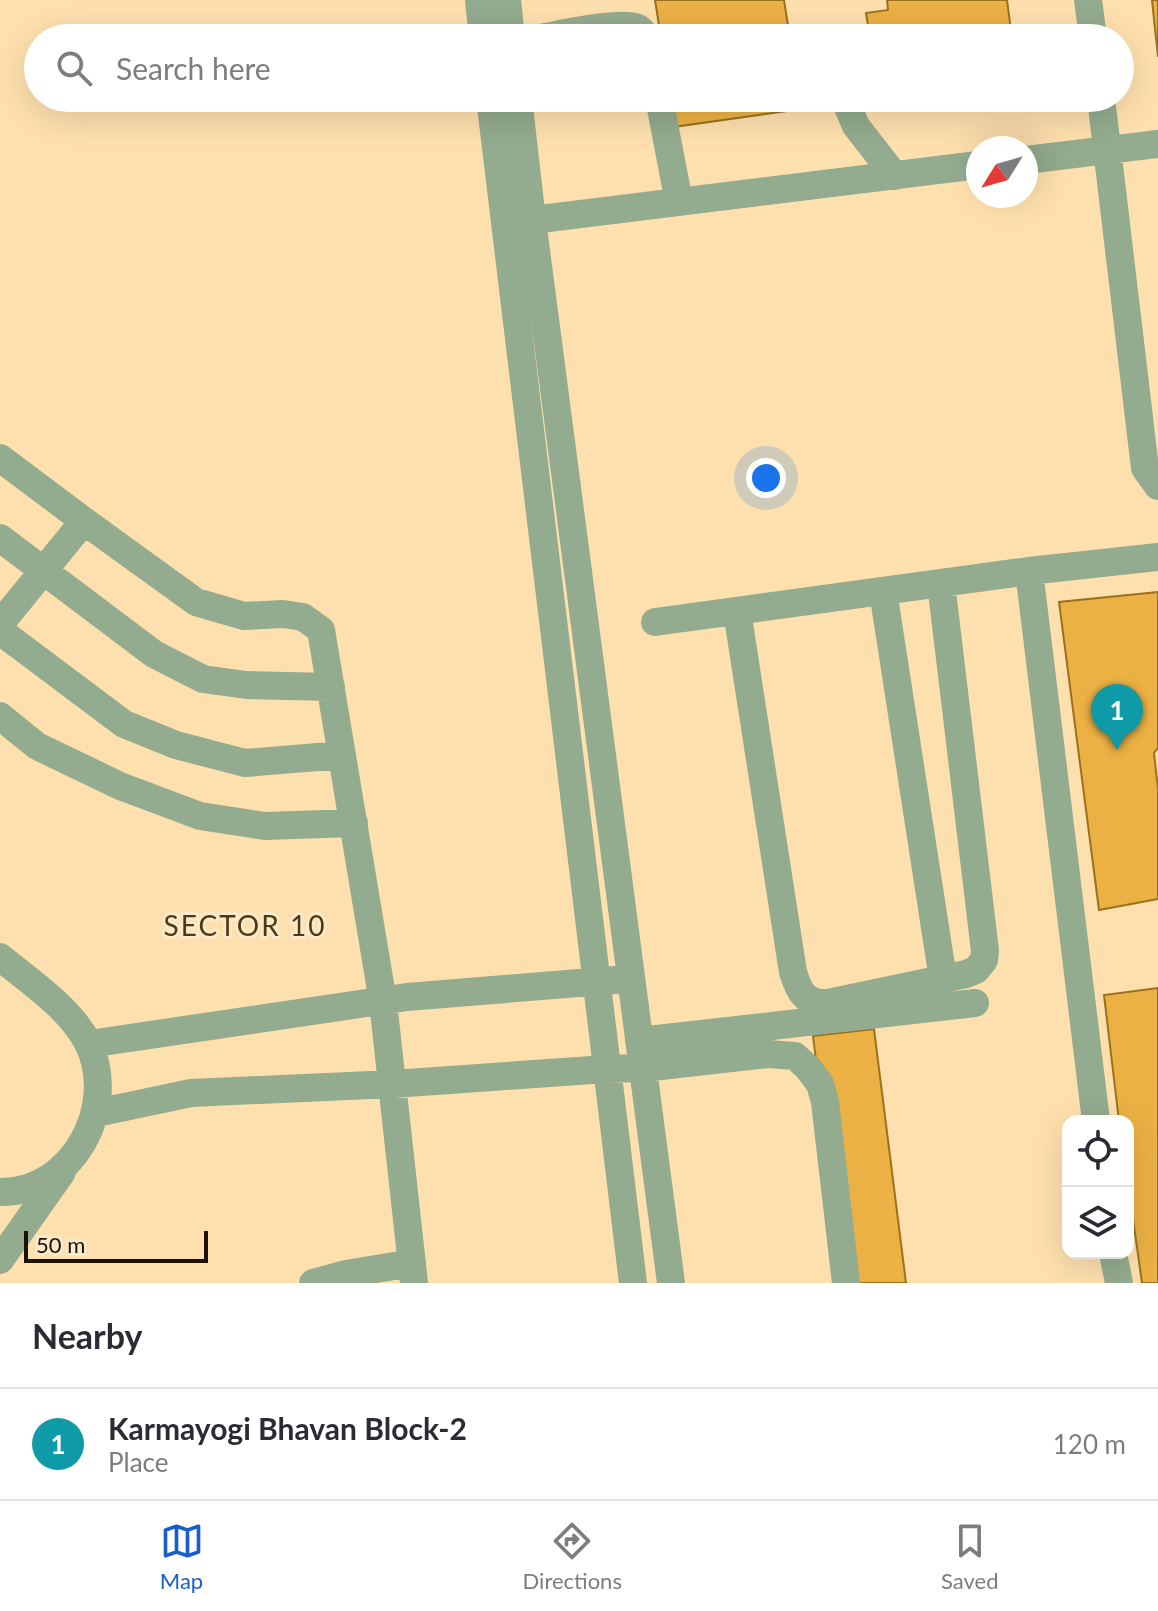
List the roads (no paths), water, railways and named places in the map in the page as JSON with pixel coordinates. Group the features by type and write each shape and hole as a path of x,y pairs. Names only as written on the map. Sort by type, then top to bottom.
{"street":[{"path":"479,0 482,24"},
{"path":"507,0 510,24"},
{"path":"1088,0 1091,24"},
{"path":"493,112 519,226 631,978 671,1283"},
{"path":"518,112 519,226 596,981 633,1283"},
{"path":"662,112 679,202"},
{"path":"850,112 856,126 895,176"},
{"path":"1103,112 1145,468 1158,486"},
{"path":"1038,159 1158,144"},
{"path":"519,226 679,202 966,167"},
{"path":"0,458 196,602 244,616 283,614 303,617 321,630 383,1002 413,1273 346,1274 313,1283"},
{"path":"0,624 84,521"},
{"path":"0,538 154,654 203,679 246,685 331,687"},
{"path":"655,622 1029,571 1158,557"},
{"path":"1029,571 1095,1115"},
{"path":"737,611 793,972 797,987 806,998 817,1003 828,1003 966,974 976,970 984,960 941,583"},
{"path":"883,591 943,979"},
{"path":"0,631 124,724 176,745 245,763 342,755"},
{"path":"0,716 37,746 120,786 200,816 265,826 354,823"},
{"path":"0,957 76,1024 89,1044 99,1090 96,1113 87,1136 0,1260"},
{"path":"89,1044 407,997 631,978"},
{"path":"0,985 34,992 60,1007"},
{"path":"96,1113 191,1093 393,1084 606,1069 641,1055 975,1003"},
{"path":"641,1055 795,1056 808,1068 820,1084 825,1102 846,1283"},
{"path":"0,1192 32,1186 55,1173 74,1155"},
{"path":"1114,1259 1119,1283"}],"place":[{"name":"Karmayogi Bhavan Block-2","path":"1117,750"}],"district":[{"name":"SECTOR 10","path":"245,926"}]}
